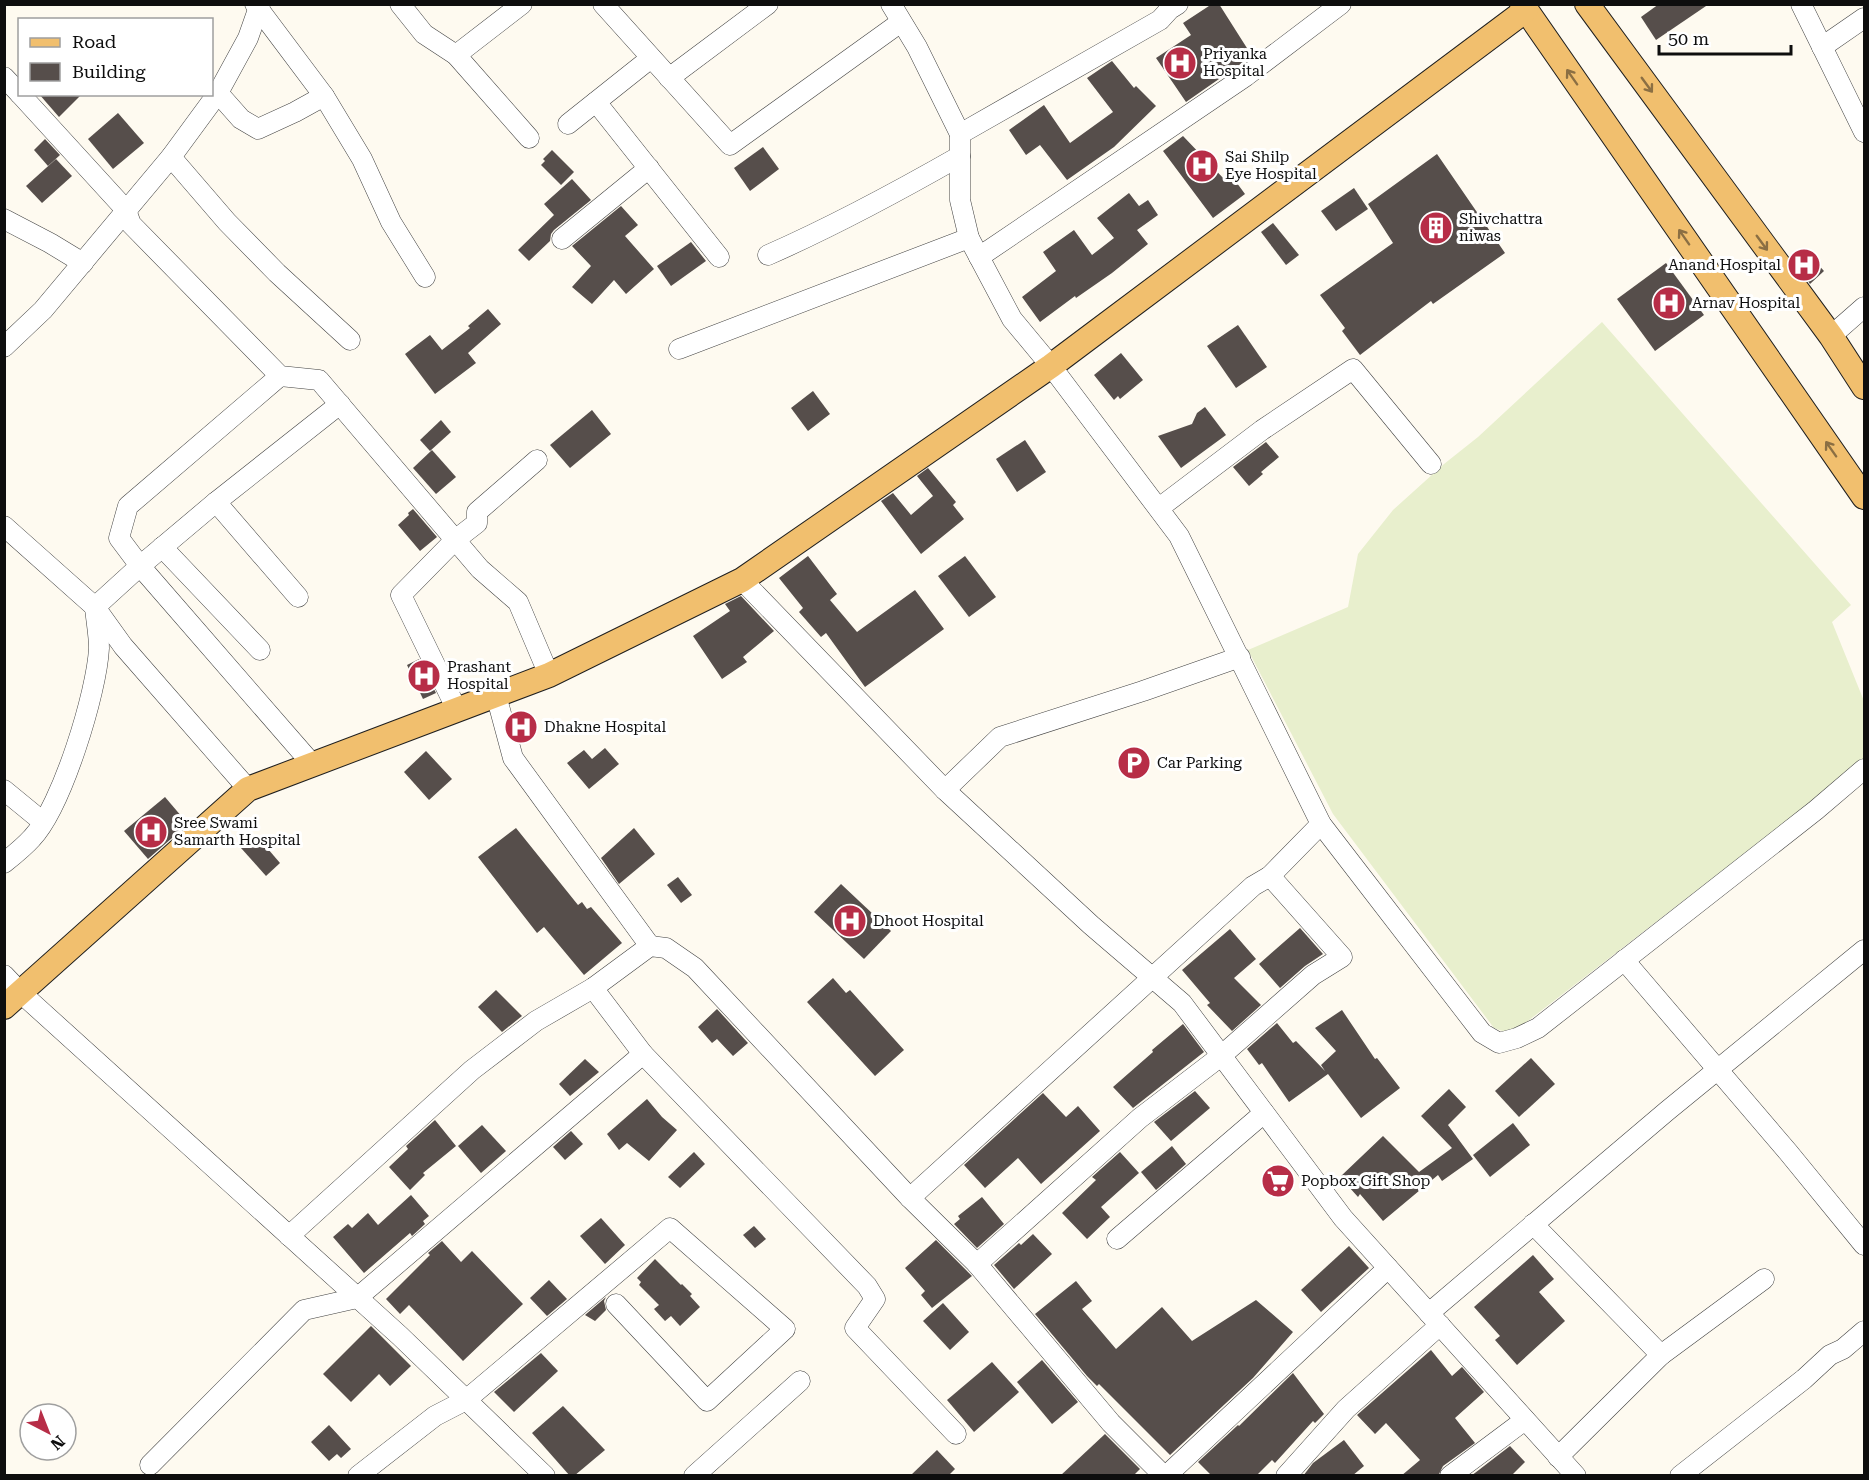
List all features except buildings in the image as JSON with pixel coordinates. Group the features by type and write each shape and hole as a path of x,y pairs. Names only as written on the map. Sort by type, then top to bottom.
{"main road":[{"path":"1587,4 1831,336 1864,387"},
{"path":"13,1000 248,789 549,675 742,580 1051,366 1524,7 1864,497"}],"street":[{"path":"400,4 424,34 456,54 529,138"},
{"path":"456,54 522,4"},
{"path":"603,4 729,145 901,22"},
{"path":"669,78 768,4"},
{"path":"891,4 917,47 960,134 960,200 969,238 1012,319 1051,366 1179,536 1321,824 1482,1033 1498,1042 1517,1038 1538,1028 1816,810 1864,769"},
{"path":"979,257 1246,76 1341,4"},
{"path":"1801,4 1863,123"},
{"path":"4,347 43,310 171,157 218,93 248,38 258,5"},
{"path":"258,5 324,96 362,159 391,222 425,277"},
{"path":"960,134 1160,20 1171,6"},
{"path":"1822,47 1864,18"},
{"path":"568,124 651,58"},
{"path":"4,77 18,92"},
{"path":"218,93 241,119 258,129 324,96"},
{"path":"22,96 126,210 131,224 280,375 319,380 480,569 518,602 549,675"},
{"path":"596,102 718,257"},
{"path":"768,255 877,204 960,156"},
{"path":"171,157 227,222 270,266 350,340"},
{"path":"562,239 649,168"},
{"path":"4,219 83,263"},
{"path":"679,349 969,238"},
{"path":"1831,336 1864,308"},
{"path":"1159,508 1263,430 1353,369 1431,464"},
{"path":"280,375 128,506 119,538 140,566 313,765"},
{"path":"95,607 216,502 340,404"},
{"path":"457,710 401,595 455,540 477,523 477,512 537,460"},
{"path":"216,502 298,597"},
{"path":"4,526 95,607 123,646 248,789"},
{"path":"162,547 260,650"},
{"path":"742,580 945,790 1091,925 1182,1003 1343,1218 1525,1420 1565,1469 1661,1355 1764,1279"},
{"path":"4,863 33,837 56,800 91,694 99,648 95,607"},
{"path":"945,790 1000,737 1240,657"},
{"path":"496,695 513,758 650,946"},
{"path":"4,790 43,822"},
{"path":"910,1198 1253,886 1270,876 1321,824"},
{"path":"976,1264 1140,1118 1221,1056 1313,975 1342,957 1270,876"},
{"path":"289,1236 472,1071 536,1021 593,988 650,946 666,948 695,968 910,1198 976,1264 1111,1423 1165,1476 1388,1268"},
{"path":"1286,1475 1346,1409 1434,1319 1533,1224 1864,950"},
{"path":"1624,960 1864,1245"},
{"path":"4,975 13,1000 289,1236 545,1476"},
{"path":"593,988 643,1054 867,1286 875,1299 855,1328 956,1434"},
{"path":"150,1465 304,1310 357,1298 643,1054"},
{"path":"1117,1239 1264,1113"},
{"path":"1533,1224 1661,1355"},
{"path":"358,1476 435,1416 466,1400 670,1228 785,1329 707,1401 616,1304"},
{"path":"1680,1476 1830,1355 1843,1349 1864,1331"},
{"path":"694,1476 800,1381"},
{"path":"1450,1476 1525,1420"}],"green space":[{"path":"1602,322 1851,605 1832,622 1864,701 1864,761 1511,1034 1494,1028 1333,814 1248,650 1348,607 1358,554 1393,510 1478,437"}],"place":[{"name":"Priyanka Hospital","path":"1180,63"},
{"name":"Sai Shilp Eye Hospital","path":"1202,166"},
{"name":"Shivchattra niwas","path":"1436,228"},
{"name":"Anand Hospital","path":"1804,265"},
{"name":"Arnav Hospital","path":"1669,303"},
{"name":"Prashant Hospital","path":"424,676"},
{"name":"Dhakne Hospital","path":"521,727"},
{"name":"Car Parking","path":"1134,763"},
{"name":"Sree Swami Samarth Hospital","path":"151,832"},
{"name":"Dhoot Hospital","path":"850,921"},
{"name":"Popbox Gift Shop","path":"1278,1181"}]}
